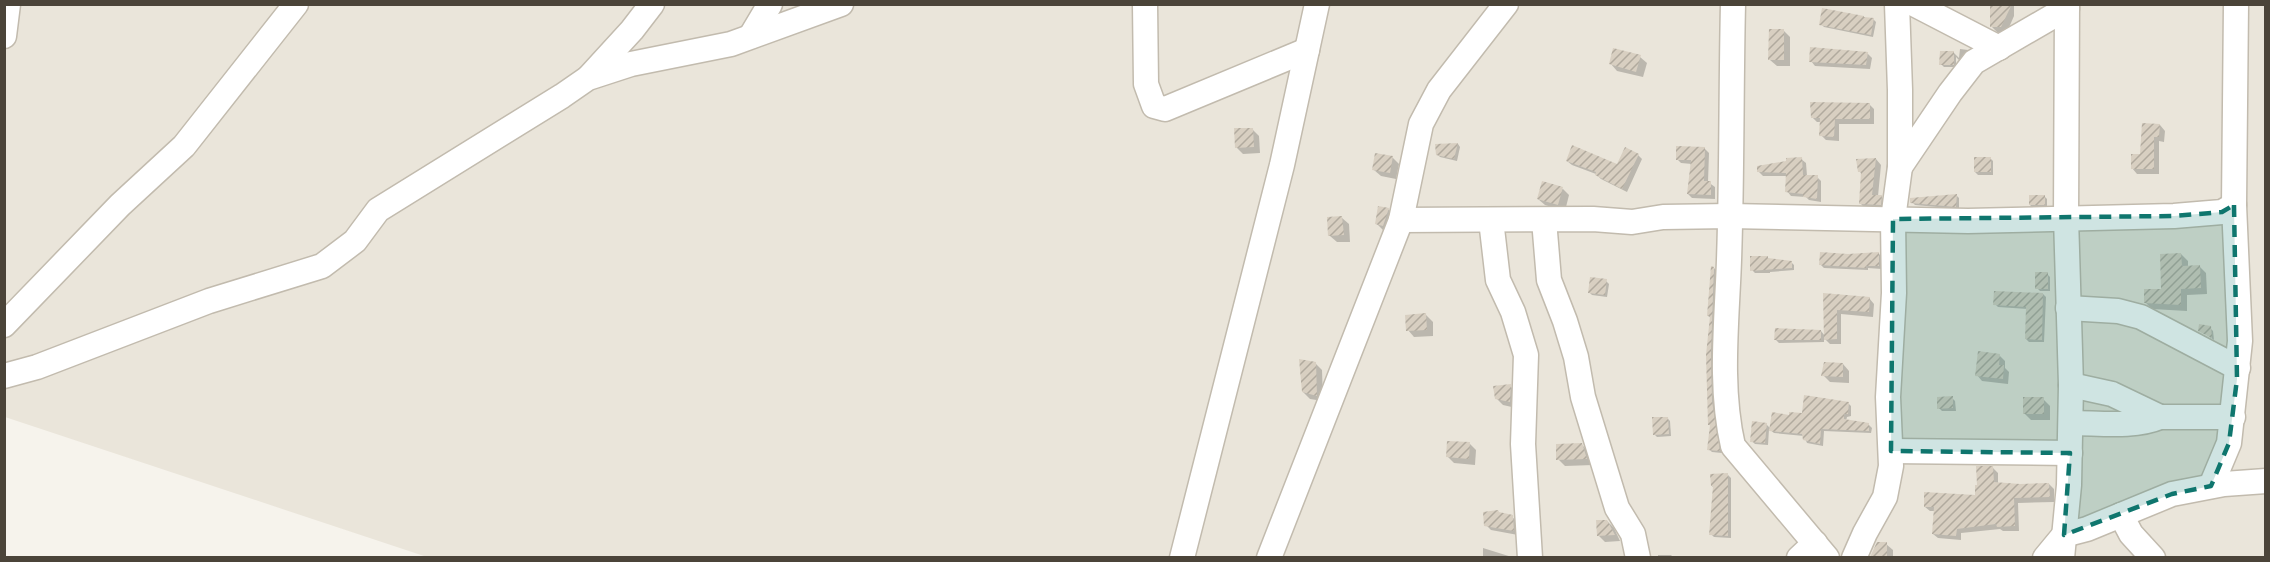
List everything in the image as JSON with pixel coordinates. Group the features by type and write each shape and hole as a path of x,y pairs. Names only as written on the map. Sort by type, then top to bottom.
{"street":[{"path":"4,36 9,4"},
{"path":"4,325 120,205 184,146 296,4"},
{"path":"4,376 38,367 209,301 322,266 355,242 378,210 588,78 632,30 652,4"},
{"path":"751,36 770,4"},
{"path":"588,78 631,64 731,44 841,4"},
{"path":"1145,4 1146,84 1154,105 1165,110 1307,50"},
{"path":"1182,558 1282,165 1317,4"},
{"path":"1269,558 1401,220 1421,124 1439,90 1506,4"},
{"path":"1733,4 1726,360 1728,425 1733,446 1814,553"},
{"path":"1854,558 1865,532 1885,497 1891,466 1888,397 1894,293 1893,219 1900,167 1897,4"},
{"path":"1914,4 2000,48"},
{"path":"2211,486 2229,443 2240,341 2234,205 2236,4"},
{"path":"1900,167 1971,66 2067,6"},
{"path":"2063,546 2071,423 2066,217 2067,6"},
{"path":"1401,220 1593,219 1632,222 1663,217 1730,216 1968,221 2203,214 2222,212 2234,205"},
{"path":"1491,220 1497,280 1513,312 1526,355 1523,444 1530,558"},
{"path":"1544,220 1549,280 1568,330 1583,397 1617,508 1633,534 1638,558"},
{"path":"2068,308 2118,311 2140,317 2238,368"},
{"path":"2071,385 2112,394 2160,417"},
{"path":"2071,423 2132,423 2151,421 2160,417 2233,417"},
{"path":"1891,451 2070,453"},
{"path":"2045,558 2087,529 2172,494 2211,486 2265,481"},
{"path":"2145,505 2150,553"},
{"path":"2121,515 2131,534 2150,553"}],"highlighted area":[{"path":"2234,205 2237,379 2229,443 2211,486 2172,494 2064,535 2070,453 1891,451 1893,219 2174,216 2222,212"}],"shaded area":[{"path":"5,5 2265,5 2265,557 427,557 5,417"}],"building":[{"path":"1990,4 2012,4 2001,27 1990,27"},
{"path":"1822,8 1874,18 1871,35 1819,25"},
{"path":"1769,29 1784,29 1784,60 1768,60"},
{"path":"1810,47 1868,52 1866,65 1809,62"},
{"path":"1613,48 1641,55 1636,72 1609,64"},
{"path":"1940,51 1954,51 1954,65 1939,65"},
{"path":"1810,102 1870,103 1870,119 1835,119 1834,137 1819,136 1820,118 1811,118"},
{"path":"2142,123 2160,124 2159,137 2154,137 2154,169 2131,169 2131,154 2140,154"},
{"path":"1234,128 1253,128 1254,147 1235,148"},
{"path":"1458,143 1454,159 1436,155 1435,144"},
{"path":"1572,145 1617,164 1625,147 1639,154 1622,189 1595,175 1596,172 1566,161"},
{"path":"1676,146 1705,147 1704,181 1711,181 1711,195 1687,194 1691,160 1676,160"},
{"path":"1375,153 1393,156 1390,173 1372,170"},
{"path":"1802,157 1803,175 1818,175 1817,199 1803,197 1803,194 1785,192 1786,173 1757,172 1757,166 1786,161 1786,158"},
{"path":"1974,157 1991,157 1991,172 1974,172"},
{"path":"1876,158 1872,195 1882,195 1881,205 1859,204 1861,172 1858,172 1856,159"},
{"path":"1542,181 1563,187 1558,205 1537,199"},
{"path":"1957,194 1956,207 1910,203 1910,198"},
{"path":"2029,195 2045,195 2045,205 2029,205"},
{"path":"1378,206 1389,208 1383,226 1375,224"},
{"path":"1342,216 1344,235 1328,236 1327,217"},
{"path":"1820,252 1848,254 1879,252 1879,266 1866,266 1866,268 1819,265"},
{"path":"2181,253 2182,266 2200,265 2201,288 2181,289 2181,305 2144,303 2144,289 2161,289 2160,254"},
{"path":"1750,256 1768,256 1768,258 1792,261 1792,268 1750,271"},
{"path":"1711,266 1714,267 1712,401 1720,451 1707,450 1710,425 1708,425 1706,355 1710,316 1707,316"},
{"path":"2035,272 2048,272 2048,289 2035,289"},
{"path":"1590,277 1607,279 1605,295 1588,293"},
{"path":"1994,291 2043,293 2042,340 2025,339 2026,307 1993,305"},
{"path":"1823,293 1870,297 1869,312 1837,310 1837,339 1824,340"},
{"path":"1426,313 1427,330 1406,331 1405,315"},
{"path":"2199,324 2211,326 2212,338 2198,331"},
{"path":"1775,328 1821,330 1821,340 1774,340"},
{"path":"1978,351 2000,354 1999,365 2004,365 2003,379 1975,376"},
{"path":"1299,359 1316,362 1317,396 1302,392"},
{"path":"1824,362 1843,363 1843,377 1821,376"},
{"path":"1511,384 1510,402 1495,399 1493,386"},
{"path":"1804,395 1849,402 1848,414 1844,414 1844,419 1869,423 1869,431 1821,429 1820,444 1803,440 1802,434 1769,431 1772,412 1789,415 1789,412 1802,413"},
{"path":"1953,396 1953,408 1937,409 1937,397"},
{"path":"2023,397 2044,397 2044,414 2023,414"},
{"path":"1652,417 1668,417 1669,434 1653,435"},
{"path":"1752,421 1767,423 1765,443 1750,442"},
{"path":"1447,441 1470,442 1469,459 1446,457"},
{"path":"1582,443 1587,459 1556,460 1556,444"},
{"path":"1976,466 1993,466 1994,482 2049,483 2050,497 2014,498 2015,526 1997,527 1996,524 1957,529 1956,536 1932,534 1934,507 1924,507 1924,492 1975,495"},
{"path":"1728,473 1728,536 1709,535 1713,486 1711,486 1710,474"},
{"path":"1498,510 1513,515 1514,531 1484,526 1483,512"},
{"path":"1596,520 1607,520 1615,535 1597,536"},
{"path":"1877,542 1887,542 1887,557 1870,557"}]}
